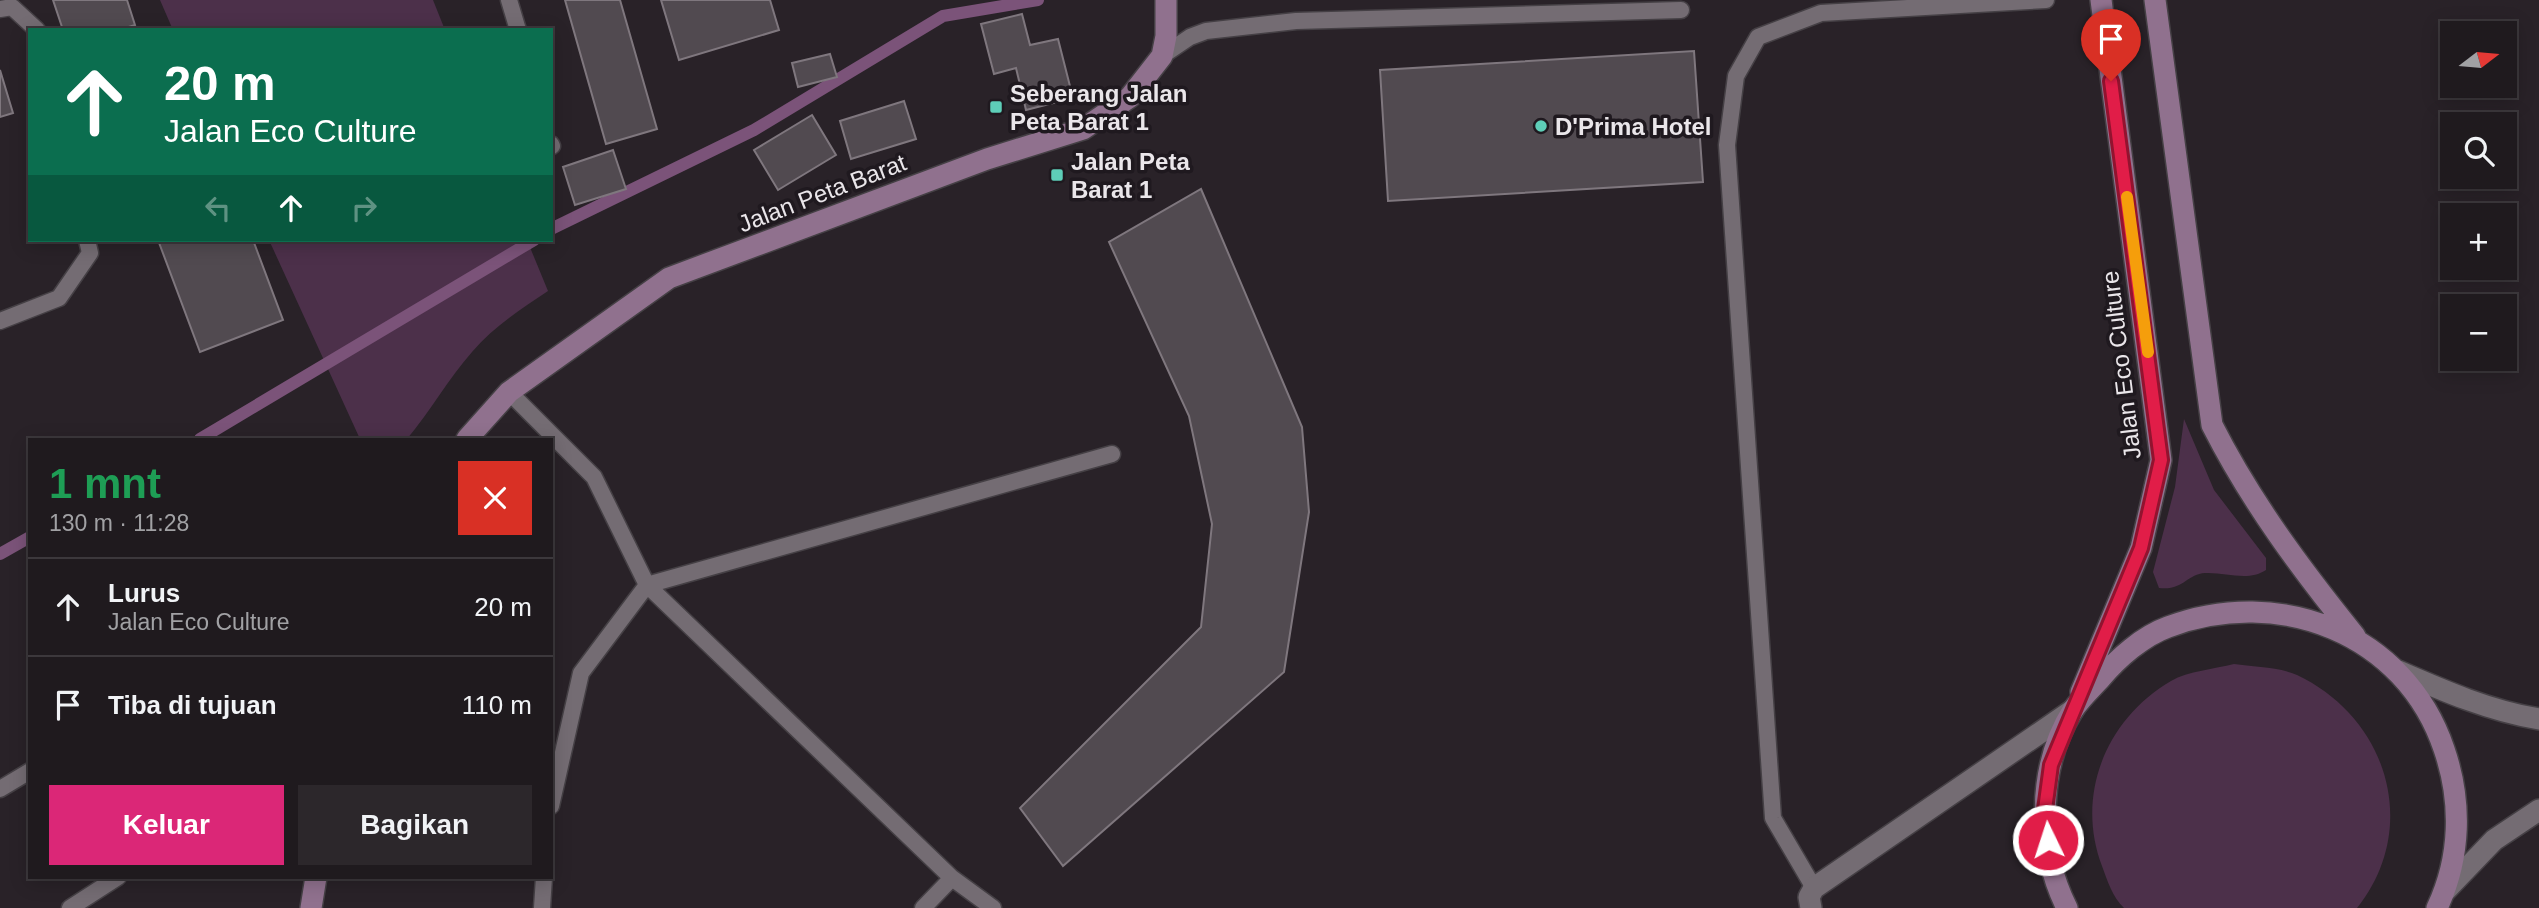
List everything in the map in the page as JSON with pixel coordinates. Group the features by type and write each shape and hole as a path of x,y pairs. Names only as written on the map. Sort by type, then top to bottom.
{"street":[{"path":"1165,46 1166,0"},
{"name":"Jalan Eco Culture","path":"2067,908 2055,885 2044,817 2051,765 2141,548 2161,460 2101,0"},
{"path":"2155,0 2212,425 2239,478 2291,556 2359,640 2398,671 2455,696 2517,716 2539,719"},
{"name":"Jalan Peta Barat","path":"468,438 509,392 669,278 988,159 1083,129 1130,97 1165,46"},
{"path":"1813,898 2073,710 2117,659 2166,627 2237,610 2309,618 2359,640"},
{"path":"2398,671 2437,726 2454,778 2457,839 2441,899"},
{"path":"2441,899 2494,840 2539,810"},
{"path":"311,908 316,879"}],"lane":[{"path":"509,0 517,28"},
{"path":"1813,898 1773,818 1727,145 1736,76 1758,37 1821,13 2046,0"},
{"path":"0,9 12,7 35,28"},
{"path":"1165,46 1206,31 1296,21 1681,9"},
{"path":"0,321 59,298 90,253 87,242"},
{"path":"509,392 594,477 646,585 952,878 993,908"},
{"path":"553,797 581,673 646,585 1112,454"},
{"path":"0,789 28,772"},
{"path":"922,908 952,878"},
{"path":"70,908 114,879"},
{"path":"542,908 544,879"}],"shaded area":[{"path":"160,0 433,0 444,28 172,28"},
{"path":"270,242 528,242 548,291 480,343 408,438 360,438"},
{"path":"2184,419 2214,490 2266,558 2266,570 2259,574 2244,576 2205,573 2174,587 2159,588 2153,572 2175,487"},
{"path":"2234,664 2275,669 2297,675 2328,694 2354,718 2373,747 2385,778 2390,810 2387,844 2377,877 2357,908 2124,908 2113,894 2095,839 2092,812 2102,761 2113,738 2129,716 2148,697 2171,681"}],"building":[{"path":"53,0 127,0 135,25 125,28 62,28"},
{"path":"565,0 620,0 657,129 606,144"},
{"path":"661,0 770,0 779,30 679,60"},
{"path":"1022,14 1030,45 1058,39 1073,98 1026,110 1016,68 994,74 981,24"},
{"name":"D'Prima Hotel","path":"1694,51 1703,182 1388,201 1380,70"},
{"path":"830,54 837,77 798,87 792,63"},
{"path":"0,70 13,113 0,117"},
{"path":"904,101 916,139 851,159 840,121"},
{"path":"812,115 836,155 778,190 754,150"},
{"path":"613,150 626,189 575,205 563,167"},
{"path":"1201,189 1302,427 1309,512 1284,672 1063,866 1020,808 1201,627 1212,524 1189,416 1109,242"},
{"path":"159,242 254,242 283,320 200,352"}],"waterway":[{"path":"553,228 754,130 943,16 1038,0"},
{"path":"202,438 531,242"},
{"path":"0,554 28,538"}],"slow traffic":[{"path":"2127,197 2148,352"}],"place":[{"name":"Seberang Jalan Peta Barat 1","path":"996,107"},
{"name":"D'Prima Hotel","path":"1541,126"},
{"name":"Jalan Peta Barat 1","path":"1057,175"}],"route":[{"path":"2048,840 2044,817 2051,765 2141,548 2161,460 2111,81"}]}
